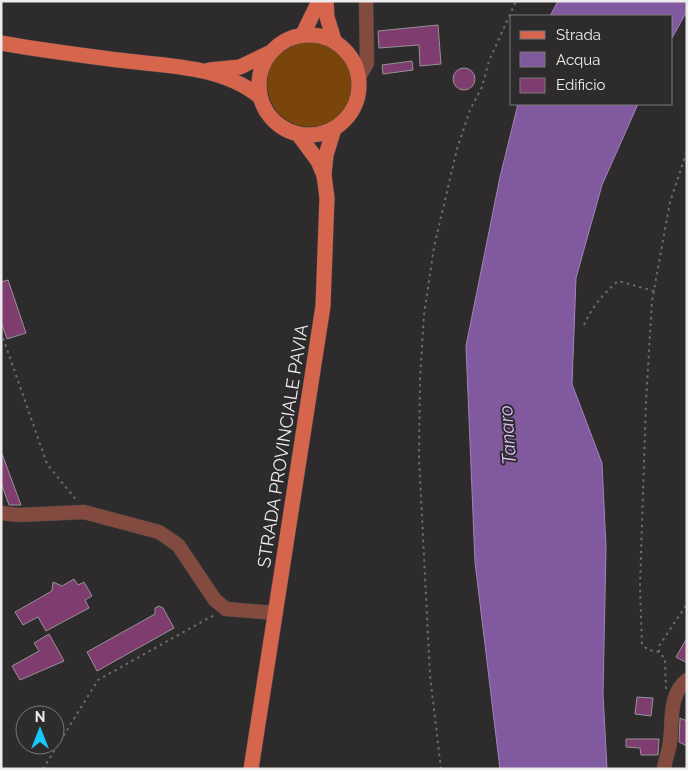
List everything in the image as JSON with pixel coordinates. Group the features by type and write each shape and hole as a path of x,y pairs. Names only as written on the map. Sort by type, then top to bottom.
{"main road":[{"path":"303,34 319,1"},
{"path":"326,1 327,16 334,40"},
{"path":"200,71 240,67 269,53 285,40 303,34 319,35 334,40 346,50 355,62 359,77 359,92 355,107 346,119 334,129 316,134 298,134 285,129 274,121 265,110 260,96 258,81 262,66 269,53"},
{"path":"1,43 43,51 200,71 239,82 260,96"},
{"name":"STRADA PROVINCIALE PAVIA","path":"251,769 323,306 327,198 324,175 326,156 334,129"},
{"path":"298,134 318,162 324,175"}],"street":[{"path":"359,77 367,62 366,1"},
{"path":"1,513 19,515 90,511 148,528 170,537 190,560 215,600 226,609 276,613"},
{"path":"664,769 670,743 674,701 679,686 687,680"}],"path":[{"path":"441,769 430,675 419,458 420,378 424,315 434,247 457,149 470,110 482,88 489,61 516,1"},
{"path":"674,701 667,694 665,659 659,652 648,650 642,644 640,586 646,401 654,290 670,202 687,151"},
{"path":"584,326 590,311 618,281 654,290"},
{"path":"1,332 47,464 90,511"},
{"path":"659,652 662,640 687,604"},
{"path":"42,769 98,680 214,616"}],"shaded area":[{"path":"310,41 327,44 341,53 350,67 353,84 350,101 341,115 327,124 310,127 293,124 279,115 270,101 267,84 270,67 279,53 293,44"}],"water":[{"path":"558,1 687,1 687,11 673,36 673,15 551,15"},
{"name":"Tanaro","path":"518,105 638,105 602,185 576,278 572,384 602,463 606,547 603,694 607,769 500,769 475,562 466,346 500,177"}],"building":[{"path":"438,25 441,64 420,66 419,45 379,48 378,31"},
{"path":"412,61 413,70 383,74 382,65"},
{"path":"464,68 472,71 475,79 472,87 464,90 456,87 453,79 456,71"},
{"path":"8,280 26,333 7,339 1,322 1,282"},
{"path":"1,454 21,505 9,505 1,483"},
{"path":"74,579 78,585 84,582 92,596 85,600 89,608 46,631 38,617 23,625 15,612 52,591 53,582 62,586"},
{"path":"159,606 163,608 174,628 97,671 87,652 155,614 155,608"},
{"path":"49,634 64,661 20,680 12,666 39,651 34,643"},
{"path":"687,638 687,663 676,657"},
{"path":"637,697 653,698 651,716 635,714"},
{"path":"680,718 687,721 687,746 679,742"},
{"path":"626,739 659,739 658,755 641,755 640,748 626,747"}]}
